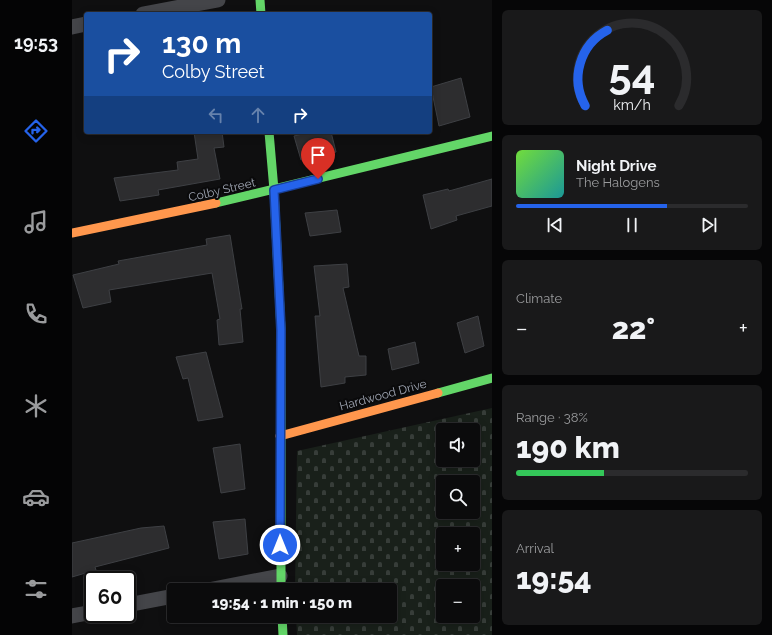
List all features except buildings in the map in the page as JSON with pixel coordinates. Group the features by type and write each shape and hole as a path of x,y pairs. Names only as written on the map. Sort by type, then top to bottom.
{"street":[{"path":"154,12 218,0"},
{"path":"260,0 261,12"},
{"path":"72,27 84,24"},
{"path":"269,134 274,190 281,330 281,583"},
{"name":"Colby Street","path":"72,233 136,221 274,190 492,136"},
{"name":"Hardwood Drive","path":"280,436 492,378"},
{"path":"136,603 167,597"},
{"path":"72,616 84,614"},
{"path":"282,623 283,635"}],"green space":[{"path":"492,408 492,635 297,635 296,623 397,623 397,583 295,583 297,451"}],"traffic: fast":[{"path":"260,0 261,12"},
{"path":"269,134 274,190 281,330 281,583"},
{"path":"216,203 492,136"},
{"path":"438,393 492,378"},
{"path":"282,623 283,635"}],"traffic: slow":[{"path":"72,233 216,203"},
{"path":"280,436 438,393"}],"route":[{"path":"280,545 281,330 274,190 318,179"}]}
